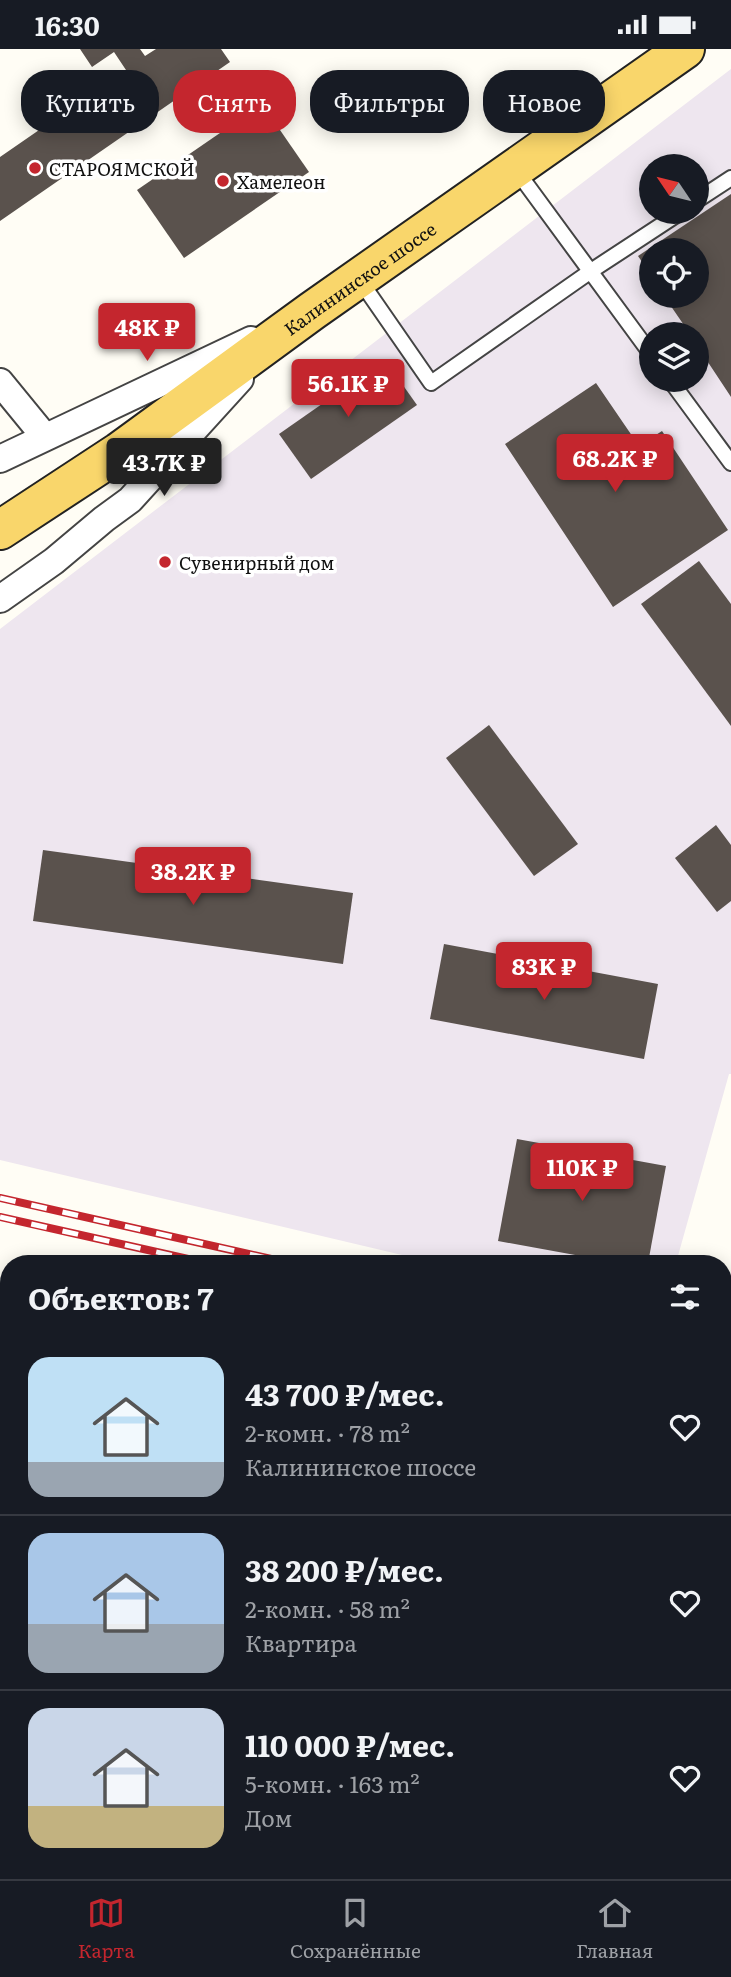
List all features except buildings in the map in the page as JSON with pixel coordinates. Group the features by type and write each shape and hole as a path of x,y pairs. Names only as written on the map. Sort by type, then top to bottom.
{"main road":[{"name":"Калининское шоссе","path":"0,530 119,451 312,311 685,49"}],"street":[{"path":"0,459 312,311"},
{"path":"0,599 54,561 130,500 276,339"},
{"path":"0,382 45,437"}],"lane":[{"path":"515,169 639,337"},
{"path":"709,193 731,179"},
{"path":"358,279 431,383 663,224"},
{"path":"679,392 731,463"}],"shaded area":[{"path":"731,69 731,1074 678,1255 402,1255 0,1160 0,629"}],"railway":[{"path":"0,1198 253,1255"},
{"path":"0,1217 170,1255"}],"place":[{"name":"СТАРОЯМСКОЙ","path":"35,168"},
{"name":"Хамелеон","path":"223,181"},
{"name":"Сувенирный дом","path":"165,562"}]}
